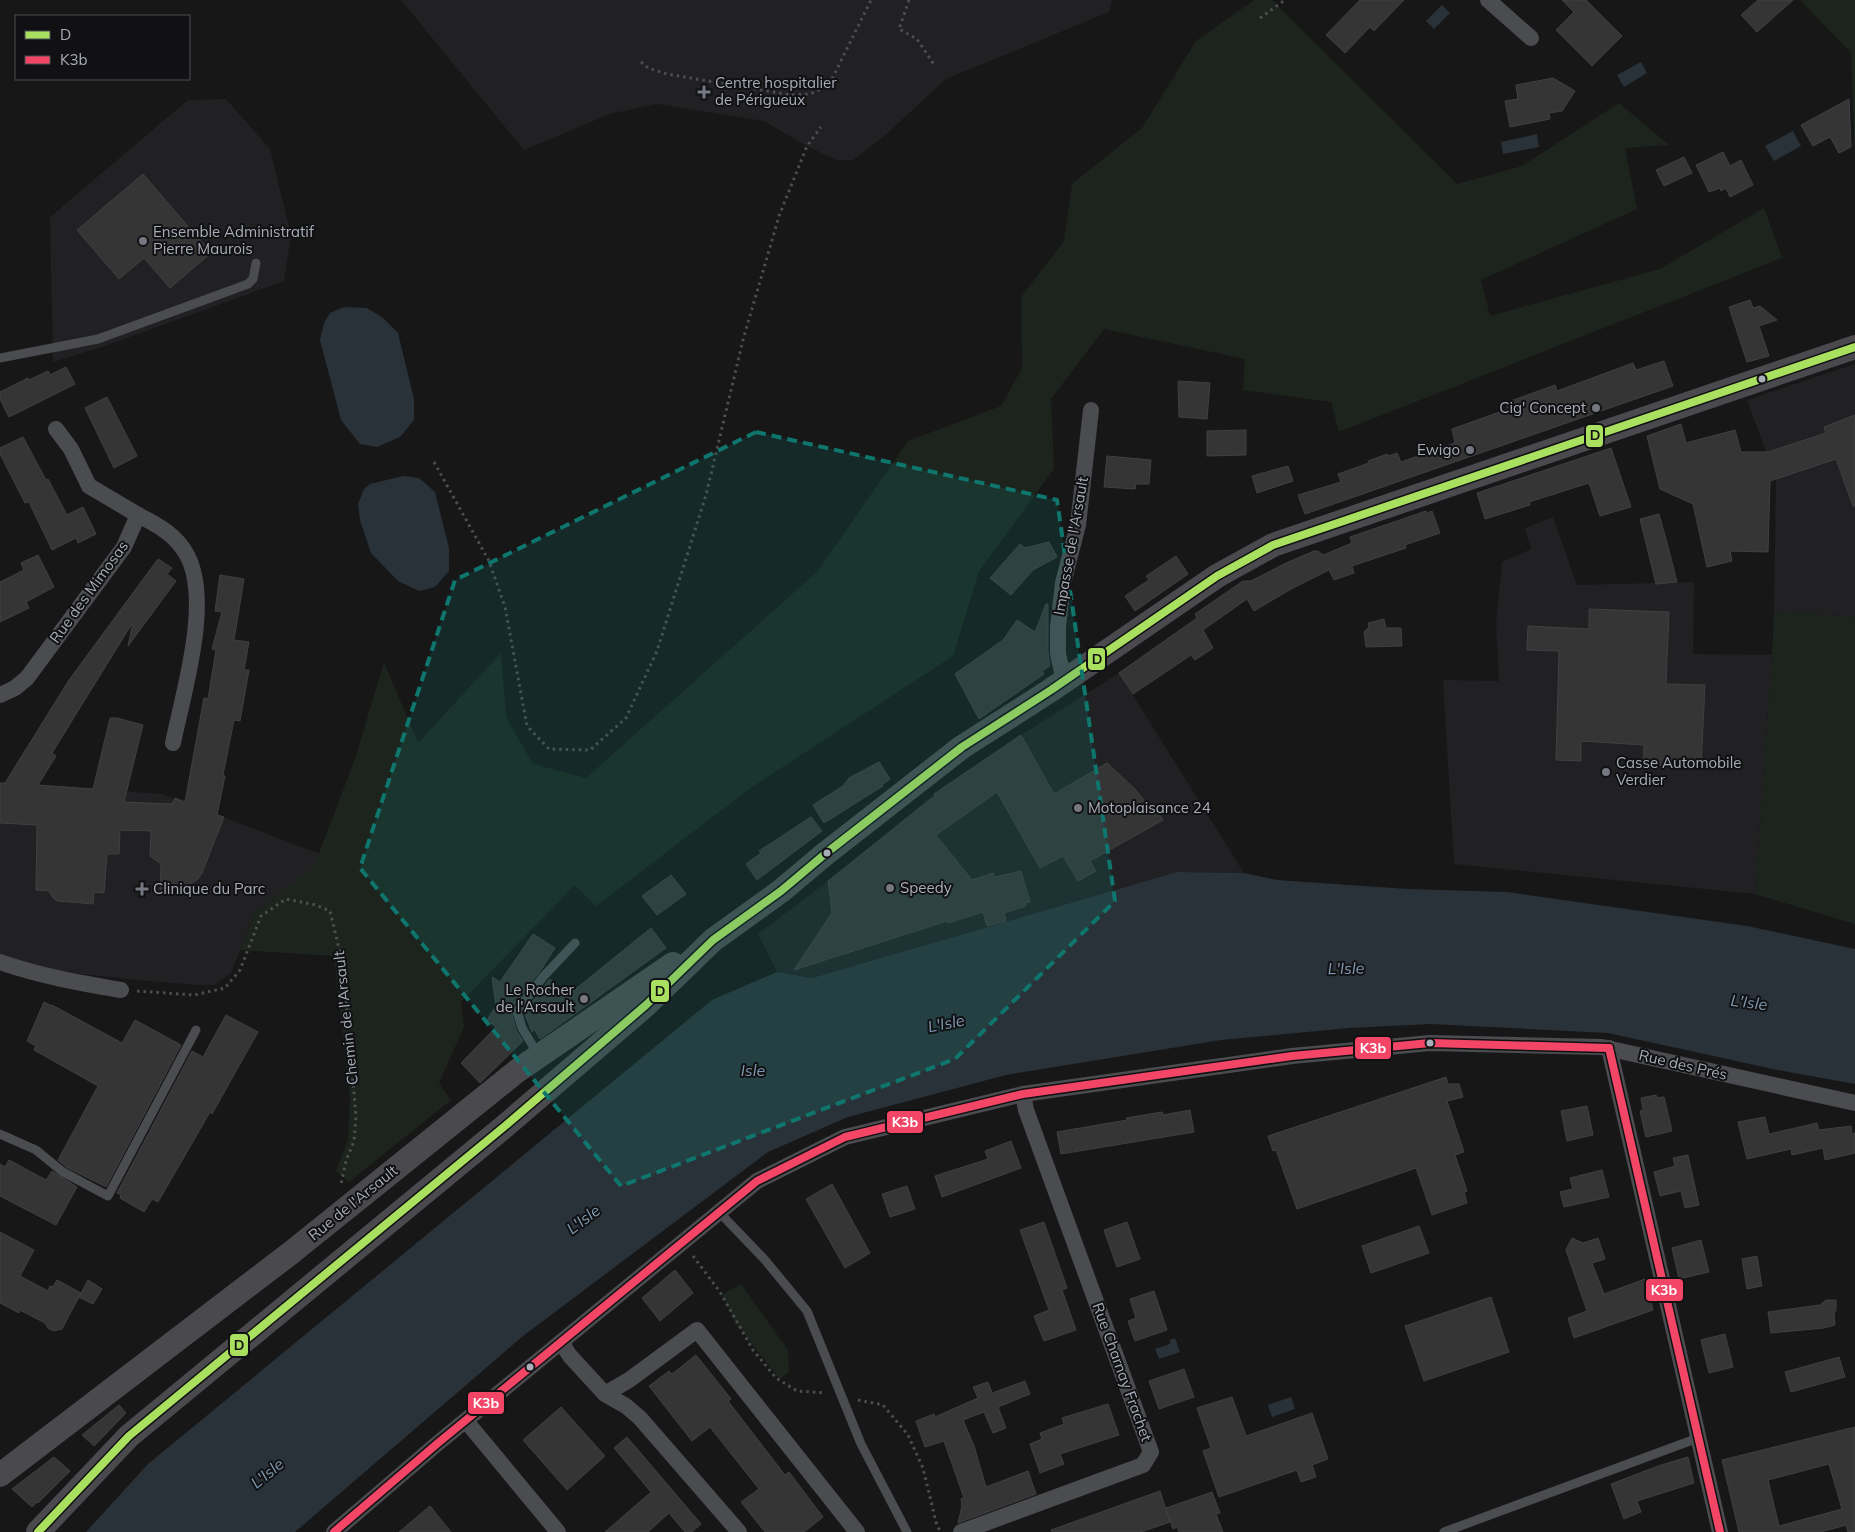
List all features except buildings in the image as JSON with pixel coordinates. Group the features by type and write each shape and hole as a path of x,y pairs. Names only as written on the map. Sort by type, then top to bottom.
{"main road":[{"path":"38,1532 129,1436 646,1005 713,940 781,891 825,854 962,747 1064,681 1217,576 1273,544 1855,347"},
{"name":"Rue de l'Arsault","path":"0,1476 344,1211 517,1071 662,971 713,940"},
{"path":"517,1071 545,1066 558,1079"},
{"path":"492,1090 507,1090 518,1093 529,1104"}],"street":[{"path":"1488,0 1531,38"},
{"name":"Impasse de l'Arsault","path":"1064,681 1058,654 1058,627 1063,583 1078,525 1091,410"},
{"path":"56,429 72,449 89,486 163,528 176,539 188,556 198,598 195,638 173,743"},
{"name":"Rue des Mimosas","path":"0,695 15,688 27,678 124,547 138,515"},
{"path":"0,962 28,972 122,990"},
{"name":"Rue des Prés","path":"334,1532 757,1181 845,1137 1023,1094 1292,1056 1430,1043 1609,1048 1855,1104"},
{"path":"1609,1048 1720,1532"},
{"name":"Rue Charnay Frachet","path":"961,1532 1143,1465 1151,1452 1026,1110 1023,1094"},
{"path":"605,1394 629,1380 697,1330 857,1532"},
{"path":"561,1342 570,1356 605,1394 626,1406 640,1418 739,1532"},
{"path":"466,1421 558,1532"}],"lane":[{"path":"0,358 98,338 248,284 253,279 256,263"},
{"path":"539,1056 522,1028 517,1011 543,977 575,943"},
{"path":"0,1134 36,1150 63,1172 108,1196 196,1030"},
{"path":"720,1212 765,1260 807,1311 861,1444 907,1532"},
{"path":"1444,1532 1698,1438"}],"path":[{"path":"642,62 657,72 682,77 777,93 810,94 825,87 831,81 871,0"},
{"path":"909,0 898,29 917,39 935,66"},
{"path":"1260,18 1285,0"},
{"path":"434,462 489,561 504,607 527,726 549,749 590,750 626,718 657,651 706,495 743,340 779,216 807,146 821,127"},
{"name":"Chemin de l'Arsault","path":"122,990 194,995 225,988 240,970 261,916 286,899 316,905 330,911 343,965 356,1118 354,1141 346,1161 341,1185 344,1211"}],"highlighted area":[{"path":"756,432 1057,500 1115,901 955,1059 621,1186 360,868 455,580"}],"shaded area":[{"name":"Centre hospitalier de Périgueux","path":"401,0 1112,0 1109,12 946,79 882,138 853,160 836,160 807,146 764,121 657,104 610,114 524,150"},
{"path":"1254,0 1272,0 1457,184 1522,166 1619,103 1669,145 1625,148 1637,209 1481,280 1490,316 1660,269 1764,208 1782,258 1339,432 1331,402 1243,390 1245,359 1104,329 1051,399 1054,469 979,571 953,656 752,787 596,906 575,885 461,1002 464,1027 439,1083 451,1100 349,1182 336,1171 348,1140 350,1098 334,956 240,950 255,912 314,866 355,759 384,662 418,743 501,653 506,717 533,764 586,778 818,571 908,441 1001,406 1022,368 1021,297 1064,241 1072,184 1142,128 1196,41"},
{"path":"1800,0 1855,0 1855,162 1851,53"},
{"path":"226,99 270,149 291,235 284,281 105,346 53,362 50,217 188,100"},
{"path":"1855,364 1855,617 1774,611 1776,479 1747,400"},
{"name":"Casse Automobile Verdier","path":"1553,517 1577,585 1694,582 1693,654 1772,655 1755,894 1454,864 1443,680 1499,681 1496,623 1502,562 1531,549 1525,528"},
{"path":"1774,611 1855,617 1855,924 1755,894"},
{"path":"1119,673 1244,873 1177,872 812,978 777,972 758,934 828,881 934,794 1021,735"},
{"name":"Clinique du Parc","path":"0,783 162,794 320,854 314,867 255,912 231,973 214,985 137,980 65,972 0,956"},
{"path":"741,1284 788,1350 789,1372 780,1379 736,1324 722,1295"}],"water":[{"path":"1442,5 1450,13 1434,29 1426,21"},
{"path":"1641,62 1647,73 1624,87 1617,75"},
{"path":"1793,131 1801,146 1774,161 1765,146"},
{"path":"1537,134 1539,147 1503,154 1501,142"},
{"path":"344,307 367,308 383,318 398,333 414,399 414,420 400,437 377,447 360,444 341,420 320,340 324,323 330,313"},
{"path":"403,476 419,478 435,492 449,548 449,571 435,587 419,591 398,581 371,553 360,520 358,504 364,489 370,484"},
{"path":"1177,872 1244,873 1277,880 1407,889 1507,892 1747,926 1855,949 1855,1084 1773,1069 1608,1033 1431,1024 1349,1028 1221,1040 1006,1075 848,1117 768,1152 523,1336 295,1532 86,1532 148,1464 712,1000 777,972 812,978"},
{"path":"1175,1338 1180,1352 1159,1359 1155,1349 1170,1344 1170,1340"},
{"path":"1291,1397 1295,1409 1272,1417 1268,1405"}],"transit line":[{"name":"D","path":"38,1532 129,1436 505,1126 646,1005 713,940 781,891 825,854 962,747 1051,690 1217,576 1273,545 1855,347"},
{"name":"K3b","path":"334,1532 438,1443 757,1181 845,1137 1023,1094 1292,1056 1430,1043 1609,1048"},
{"name":"K3b","path":"1609,1048 1720,1532"}],"place":[{"name":"Centre hospitalier de Périgueux","path":"704,92"},
{"name":"Ensemble Administratif Pierre Maurois","path":"143,241"},
{"name":"Cig' Concept","path":"1596,408"},
{"name":"Ewigo","path":"1470,450"},
{"name":"Casse Automobile Verdier","path":"1606,772"},
{"name":"Motoplaisance 24","path":"1078,808"},
{"name":"Speedy","path":"890,888"},
{"name":"Clinique du Parc","path":"142,889"},
{"name":"Le Rocher de l'Arsault","path":"584,999"}],"water label":[{"name":"L'Isle","path":"1346,968"},
{"name":"L'Isle","path":"1749,1002"},
{"name":"L'Isle","path":"946,1023"},
{"name":"Isle","path":"753,1070"},
{"name":"L'Isle","path":"583,1219"},
{"name":"L'Isle","path":"267,1473"}]}
